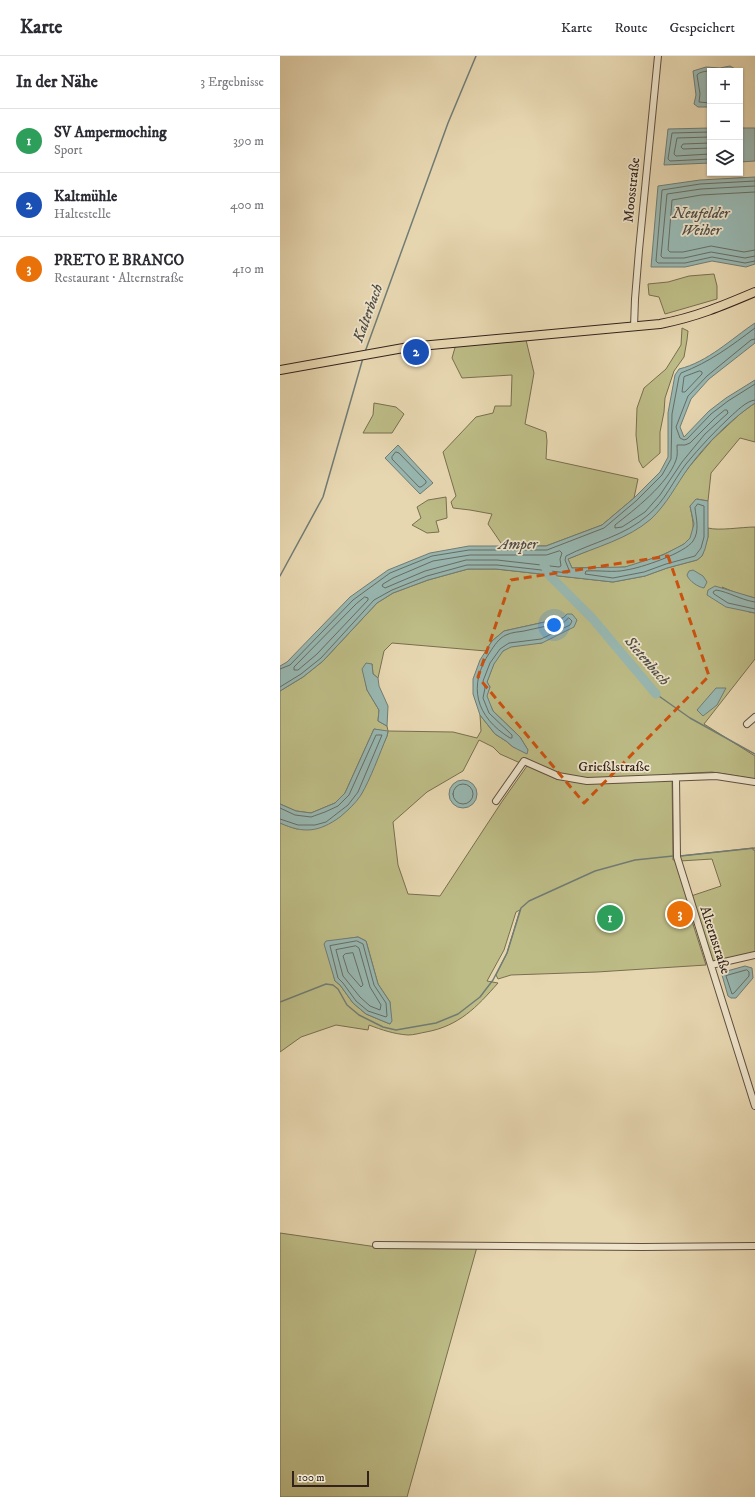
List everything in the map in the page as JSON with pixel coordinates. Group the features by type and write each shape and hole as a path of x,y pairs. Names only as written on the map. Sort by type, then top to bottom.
{"main road":[{"path":"280,370 376,352 450,342 634,327 682,319 710,311 755,292"}],"street":[{"name":"Moosstraße","path":"634,327 639,250 658,56"},
{"path":"747,724 755,718"},
{"name":"Grießlstraße","path":"496,802 524,761 558,776 579,780 607,781 716,776 755,782"},
{"name":"Alternstraße","path":"676,778 677,857 755,1106"},
{"path":"711,965 755,955"},
{"path":"376,1245 643,1247 755,1246"}],"highlighted area":[{"path":"668,556 709,676 584,803 478,677 511,580"}],"shaded area":[{"path":"714,274 717,286 717,299 665,314 659,297 649,295 648,284 668,282 689,276"},
{"path":"682,328 688,331 687,340 684,357 674,371 665,398 660,432 660,453 643,468 639,461 636,435 637,408 644,388 666,369 681,345"},
{"path":"526,340 534,373 525,424 546,432 546,459 638,479 634,498 602,525 546,546 503,546 488,524 492,514 453,508 451,502 456,496 443,452 476,417 493,413 495,406 511,406 512,375 462,378 452,358 456,344"},
{"path":"374,403 396,407 404,414 392,433 363,433 373,415"},
{"path":"755,403 755,442 740,438 711,473 708,501 697,499 690,506 693,531 690,539 669,552 631,566 612,568 572,568 568,559 626,535 650,519 689,467 712,440 741,413"},
{"path":"446,497 447,518 436,521 439,532 427,533 412,525 421,518 417,507 428,500"},
{"path":"755,527 755,598 739,594 722,587 749,612 755,613 755,659 704,724 755,756 755,779 712,772 672,774 673,860 675,860 689,903 692,921 706,965 597,972 511,975 498,979 496,975 507,953 520,910 516,912 504,950 487,981 498,983 483,1000 458,1020 438,1029 410,1035 393,1033 369,1025 368,1030 336,1025 301,1037 280,1052 280,823 297,829 361,794 388,732 374,729 345,793 335,803 311,813 296,811 280,804 280,691 303,677 323,661 377,603 393,593 428,580 468,569 496,569 613,582 645,576 697,560 702,556 708,537 708,528 724,529","holes":["563,618 542,643 516,645 503,651 495,661 487,682 490,687 486,696 493,711 520,737 528,750 513,747 495,734 480,715 481,731 477,738 453,732 388,731 387,726 378,721 379,710 367,690 363,669 372,664 373,674 378,678 384,651 392,643 486,651 492,641 504,631","479,740 493,747 500,754 527,766 440,896 408,894 398,865 393,822 427,792 463,771","358,937 366,941 378,984 390,1002 390,1024 366,1014 353,1003 340,985 335,981 326,942"]},
{"path":"753,848 753,850 755,850 755,953 713,963 691,896 721,886 712,859 680,861 680,856"},
{"path":"280,1233 377,1247 477,1247 407,1497 280,1497"}],"water":[{"path":"730,66 734,68 720,68"},
{"path":"706,67 720,68 707,68 707,107 698,107 694,104 696,95 693,71"},
{"path":"707,128 707,163 664,165 668,129"},
{"path":"743,128 755,128 755,161 743,162"},
{"name":"Neufelder Weiher","path":"755,177 755,264 746,267 712,261 685,267 651,267 658,186 700,180"},
{"path":"755,323 755,343 709,379 691,399 680,427 684,437 709,411 726,398 755,380 755,403 728,424 703,449 662,507 651,519 642,526 622,537 568,559 572,568 625,567 663,555 684,544 690,538 694,524 690,506 696,499 708,501 708,537 702,556 697,560 645,576 613,582 496,569 468,569 428,580 393,593 377,603 323,661 303,677 280,691 280,666 287,662 350,597 388,570 430,553 469,546 546,546 602,525 634,498 660,472 668,457 668,413 675,375 679,369 690,366 709,356"},
{"path":"398,445 433,483 420,494 385,458"},
{"path":"693,570 703,576 707,582 704,588 694,583 688,577 687,575 689,571"},
{"path":"715,586 755,598 755,613 726,607 707,595 708,590"},
{"path":"567,614 572,614 577,620 574,627 542,643 511,647 503,651 494,664 487,682 490,687 487,696 493,711 520,737 528,750 527,754 513,747 495,734 480,715 473,694 473,679 480,660 492,641 504,631 563,618"},
{"path":"366,663 372,664 373,674 378,678 379,686 388,706 387,726 378,721 379,710 367,690 362,669"},
{"path":"716,688 726,688 717,705 703,716 697,710"},
{"path":"374,729 388,731 387,736 365,788 351,807 332,822 325,826 311,830 297,829 280,823 280,804 296,811 311,813 335,803 345,793"},
{"path":"463,780 473,784 477,794 473,804 463,808 453,804 449,794 453,784"},
{"path":"358,937 366,941 378,984 390,1002 392,1021 390,1024 366,1014 353,1003 340,985 335,981 324,944 326,941"},
{"path":"745,966 752,968 753,978 736,998 731,998 728,996 722,975 727,971"}],"waterway":[{"name":"Kalterbach","path":"365,352 448,123 476,56"},
{"name":"Kalterbach","path":"280,576 323,497 363,358"},
{"name":"Sietenbach","path":"544,564 549,575 592,618 656,694"},
{"name":"Sietenbach","path":"656,694 690,718 755,754"},
{"path":"680,856 755,848"},
{"path":"280,1002 326,984 333,985 338,989 347,1005 359,1015 383,1027 396,1030 436,1023 458,1014 480,997 493,980 507,953 521,908 529,901 595,871 635,860 673,856"}],"place":[{"name":"Kaltmühle","path":"416,352"},
{"name":"PRETO E BRANCO","path":"680,914"},
{"name":"SV Ampermoching","path":"610,918"}],"water label":[{"name":"Amper","path":"518,544"}]}
